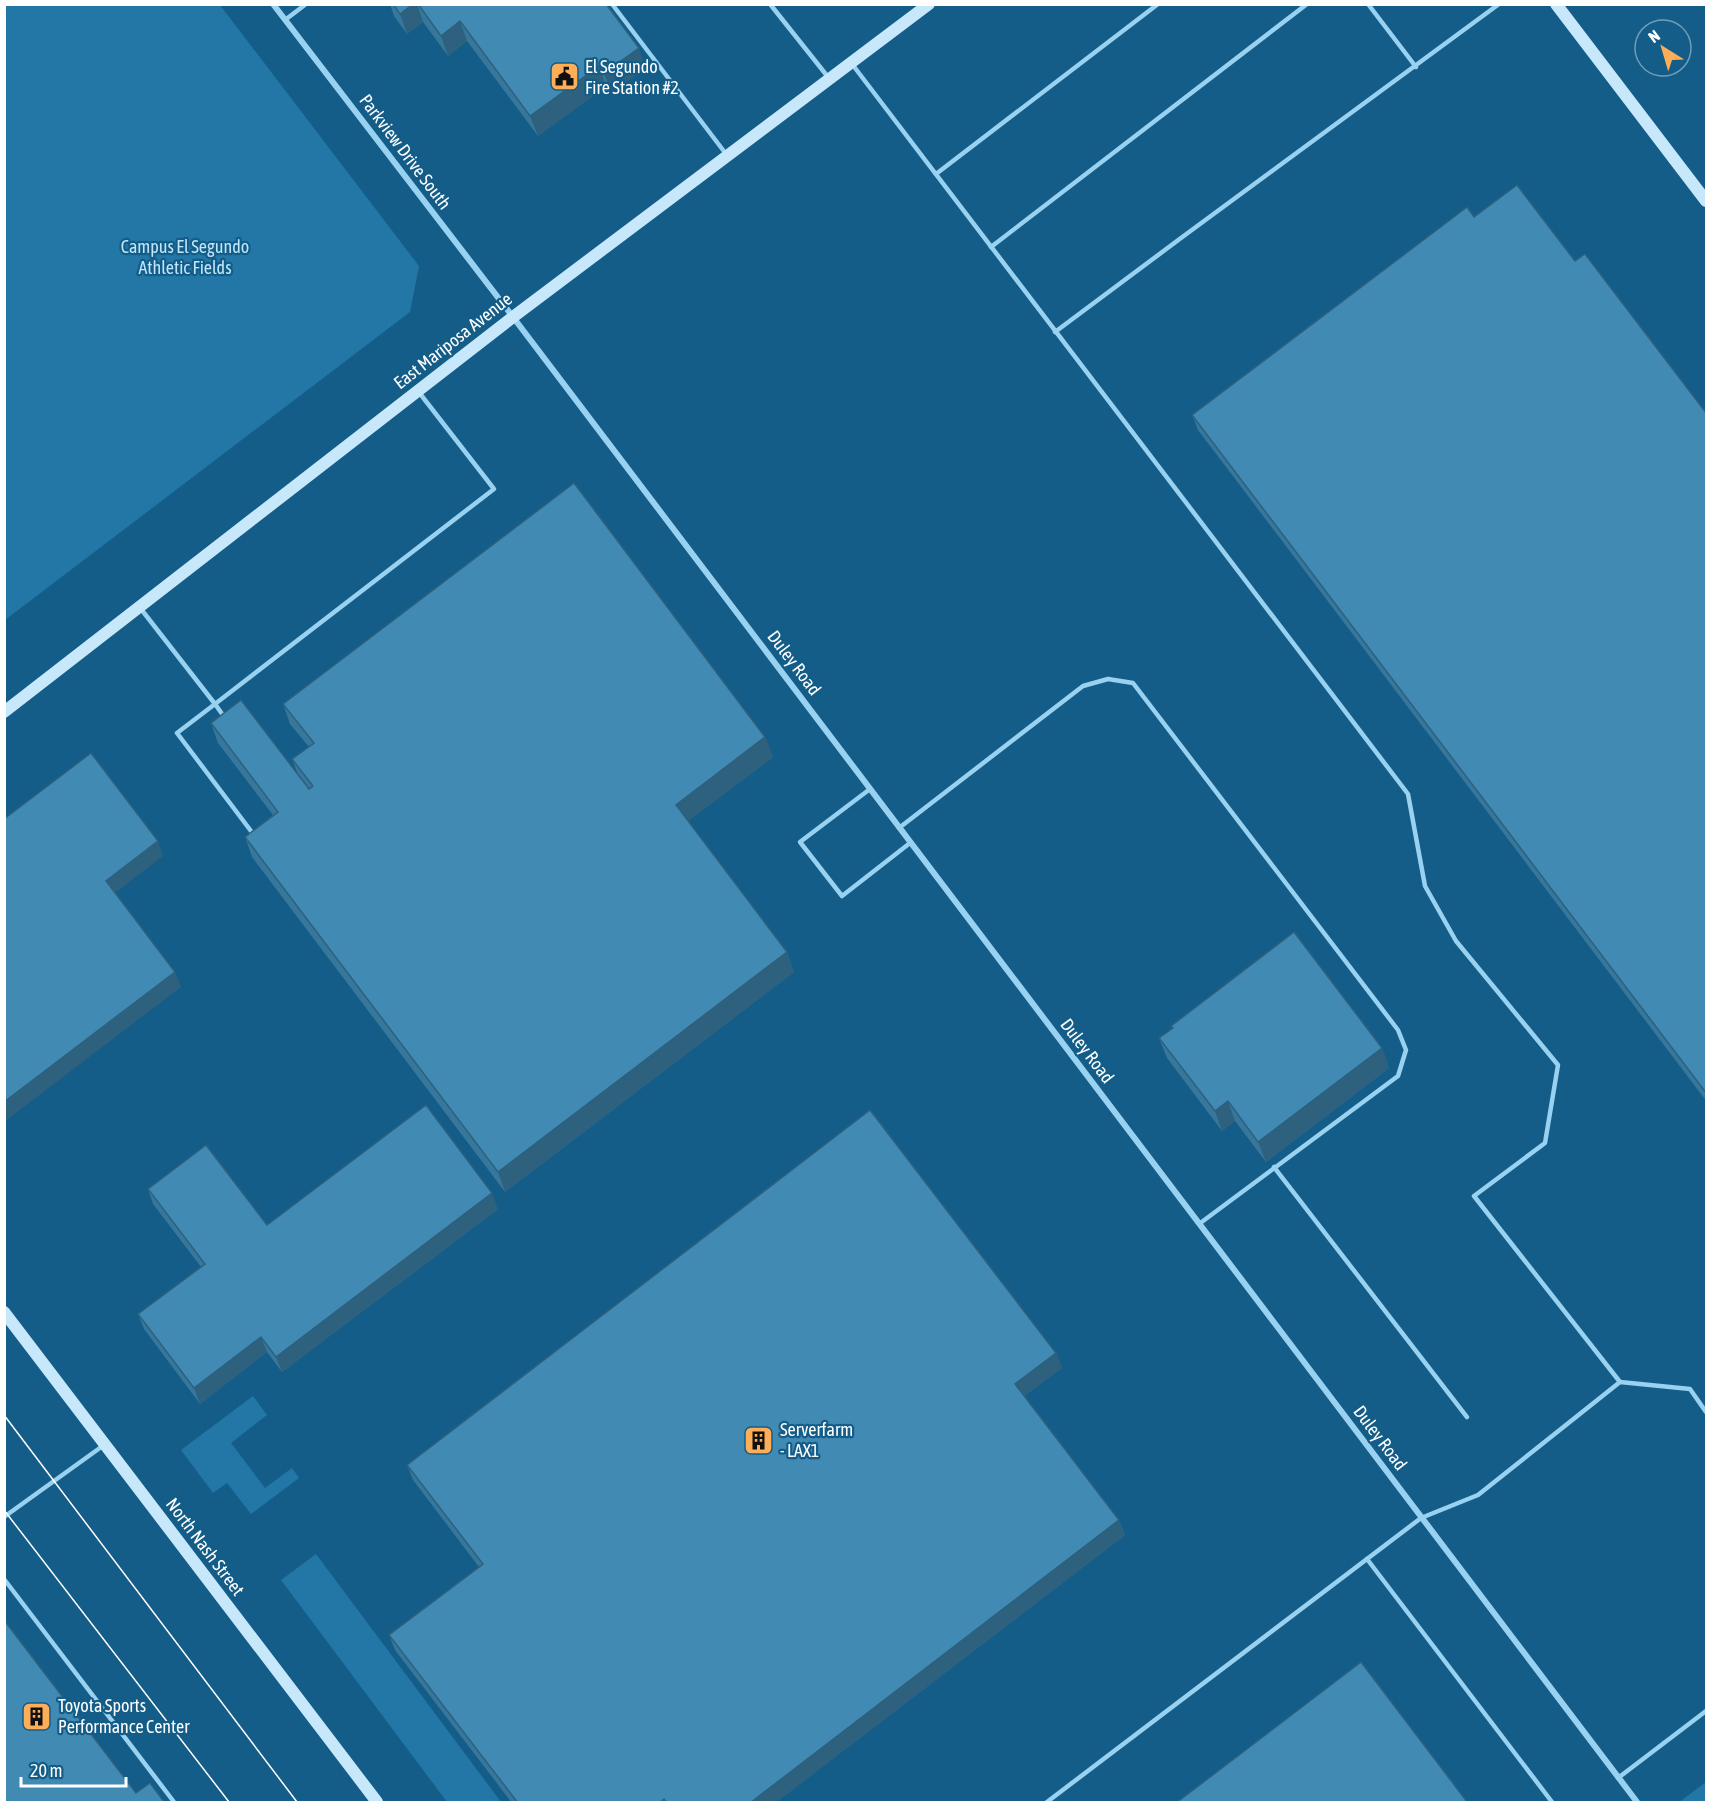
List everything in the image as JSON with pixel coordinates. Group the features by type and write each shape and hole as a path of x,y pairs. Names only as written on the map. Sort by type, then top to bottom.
{"street":[{"name":"Parkview Drive South","path":"273,4 513,317"},
{"name":"East Mariposa Avenue","path":"4,712 513,317 928,4"},
{"path":"1556,4 1707,201"},
{"name":"Duley Road","path":"513,317 1636,1803"},
{"name":"North Nash Street","path":"4,1312 377,1803"}],"lane":[{"path":"285,20 306,4"},
{"path":"612,4 728,156"},
{"path":"770,4 830,79"},
{"path":"936,174 1158,4"},
{"path":"992,247 1306,4"},
{"path":"1368,4 1416,67"},
{"path":"1056,332 1499,4"},
{"path":"851,63 1408,794 1425,886 1456,941 1558,1065 1545,1143 1474,1196 1620,1382"},
{"path":"256,838 177,734 494,489 418,391"},
{"path":"140,607 229,723"},
{"path":"899,828 1083,686 1108,679 1133,683 1398,1030 1406,1050 1398,1076 1199,1224"},
{"path":"870,789 800,842 842,896 910,843"},
{"path":"1274,1167 1467,1417"},
{"path":"1047,1803 1421,1518 1478,1495 1620,1382 1690,1389 1707,1412"},
{"path":"4,1517 105,1444"},
{"path":"1367,1559 1552,1803"},
{"path":"4,1579 174,1803"},
{"path":"1618,1778 1707,1710"}],"green space":[{"name":"Campus El Segundo Athletic Fields","path":"4,5 220,5 419,266 410,312 5,620"},
{"path":"253,1396 267,1415 231,1443 265,1488 292,1468 299,1478 251,1514 227,1483 213,1493 181,1450"},
{"path":"316,1554 501,1802 447,1802 281,1580"},
{"path":"1706,1782 1706,1802 1679,1802 1682,1800"}],"building":[{"path":"393,4 413,4 400,14"},
{"name":"El Segundo Fire Station #2","path":"418,4 606,4 639,48 604,73 599,66 530,116 460,21 441,36"},
{"path":"1517,185 1575,261 1585,254 1707,414 1707,1094 1192,415 1467,207 1474,217"},
{"path":"574,483 765,737 676,805 787,952 498,1172 245,837 278,812 211,723 241,700 309,789 313,786 292,759 314,743 283,704"},
{"path":"91,753 158,841 106,881 175,972 4,1102 4,819"},
{"path":"1294,932 1382,1048 1258,1142 1228,1101 1215,1111 1159,1038 1173,1028 1171,1026"},
{"path":"426,1105 492,1193 276,1357 261,1337 194,1388 138,1314 205,1264 148,1189 206,1145 267,1225"},
{"name":"Serverfarm - LAX1","path":"870,1110 1056,1353 1015,1384 1119,1520 750,1803 667,1803 664,1799 659,1803 518,1803 389,1635 483,1564 407,1465"},
{"name":"Toyota Sports Performance Center","path":"4,1620 136,1793 150,1783 165,1803 4,1803"},
{"path":"1361,1662 1468,1803 1176,1803"}],"tram line":[{"path":"4,1415 297,1802"},
{"path":"4,1510 229,1802"}],"place":[{"name":"El Segundo Fire Station #2","path":"564,77"},
{"name":"Serverfarm - LAX1","path":"759,1440"},
{"name":"Toyota Sports Performance Center","path":"37,1716"}]}
